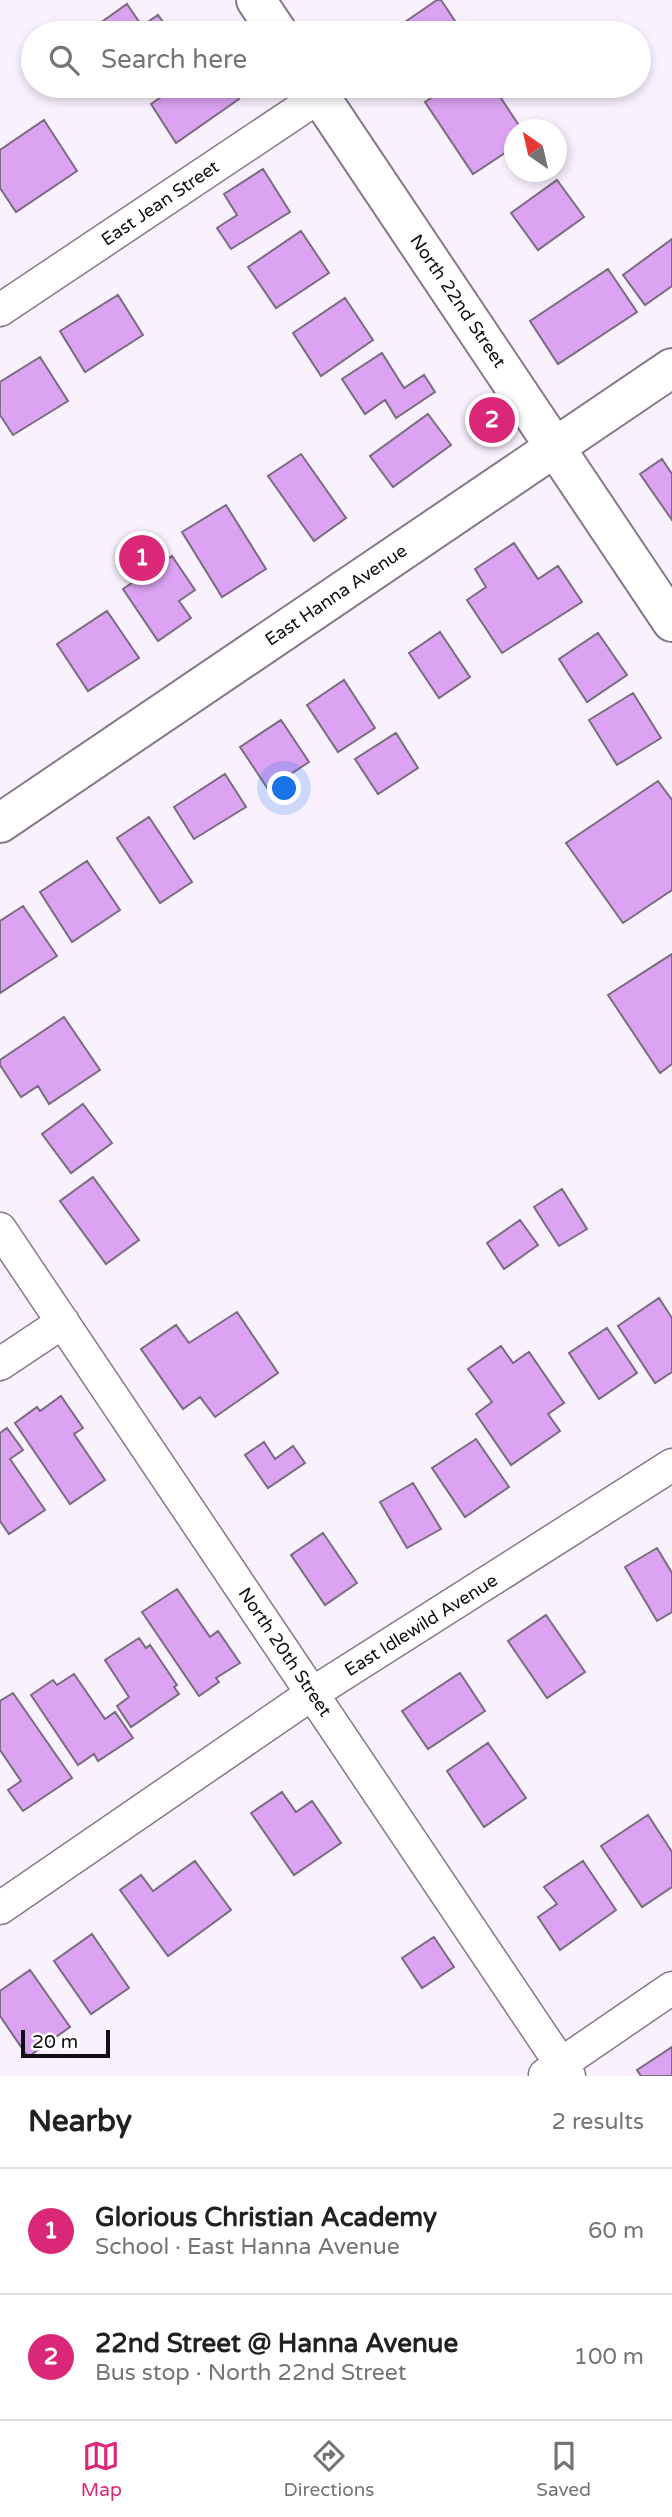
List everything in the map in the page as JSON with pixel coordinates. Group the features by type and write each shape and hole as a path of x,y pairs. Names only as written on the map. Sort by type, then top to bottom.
{"street":[{"path":"256,0 270,21"},
{"name":"East Jean Street","path":"0,310 306,98"},
{"name":"North 22nd Street","path":"321,98 672,622"},
{"name":"East Hanna Avenue","path":"0,823 672,368"},
{"name":"North 20th Street","path":"0,1229 313,1693 558,2072"},
{"path":"0,1364 63,1322"},
{"name":"East Idlewild Avenue","path":"0,1908 313,1693 672,1465"},
{"path":"558,2072 672,1988"}],"building":[{"path":"441,0 455,21 406,21"},
{"path":"127,4 139,21 103,21"},
{"path":"158,15 162,21 149,21"},
{"path":"160,98 239,99 176,143 151,104"},
{"path":"431,98 501,98 515,119 504,119 504,154 473,174 425,102"},
{"path":"44,120 77,171 16,212 0,188 0,150"},
{"path":"263,169 290,212 231,249 217,228 237,215 224,194"},
{"path":"554,182 558,182 584,217 538,250 511,213"},
{"path":"301,231 329,273 276,308 248,267"},
{"path":"672,239 672,286 645,305 623,275"},
{"path":"608,269 637,312 558,364 530,321"},
{"path":"118,295 143,335 85,372 60,331"},
{"path":"345,298 373,340 321,376 293,333"},
{"path":"382,353 404,388 424,375 435,392 396,418 385,400 365,414 342,379"},
{"path":"40,357 68,401 13,435 0,415 0,382"},
{"path":"428,414 451,445 393,487 370,456"},
{"path":"301,454 346,518 314,541 268,476"},
{"path":"662,459 672,474 672,520 640,474"},
{"path":"226,505 266,569 222,597 182,532"},
{"path":"514,543 538,579 558,566 582,602 502,653 467,600 486,587 475,569"},
{"path":"172,556 195,590 179,601 191,618 158,641 123,589"},
{"path":"107,611 139,658 88,691 57,644"},
{"path":"440,632 470,677 439,698 409,653"},
{"path":"598,633 627,675 587,702 559,659"},
{"path":"344,680 375,728 338,752 307,705"},
{"path":"633,693 661,738 617,765 589,720"},
{"path":"281,720 309,762 268,789 240,747"},
{"path":"396,733 418,768 378,794 355,759"},
{"path":"225,774 246,807 194,839 174,807"},
{"path":"658,781 672,800 672,890 623,923 566,843"},
{"path":"149,817 192,882 160,903 117,838"},
{"path":"87,861 120,910 72,942 40,892"},
{"path":"23,906 57,956 0,993 0,921"},
{"path":"672,954 672,1064 660,1073 608,995"},
{"path":"64,1017 100,1070 49,1104 38,1086 21,1097 0,1065 0,1060"},
{"path":"83,1104 112,1143 71,1173 42,1134"},
{"path":"93,1177 139,1240 106,1264 60,1201"},
{"path":"562,1189 587,1229 559,1246 534,1207"},
{"path":"520,1220 538,1245 504,1269 487,1243"},
{"path":"659,1298 672,1318 672,1372 655,1383 618,1326"},
{"path":"237,1312 278,1373 215,1417 200,1397 183,1409 141,1349 176,1325 189,1343"},
{"path":"607,1328 637,1373 599,1399 569,1353"},
{"path":"501,1346 513,1363 529,1352 564,1403 548,1414 560,1431 511,1465 476,1414 492,1402 468,1369"},
{"path":"61,1396 83,1428 74,1434 105,1480 70,1504 15,1423 37,1407 40,1411"},
{"path":"7,1428 23,1450 10,1459 45,1510 9,1534 0,1521 0,1433"},
{"path":"476,1439 509,1487 465,1517 432,1468"},
{"path":"264,1442 275,1459 293,1446 305,1463 268,1488 245,1455"},
{"path":"413,1483 441,1529 407,1548 380,1502"},
{"path":"323,1533 357,1583 325,1605 291,1555"},
{"path":"657,1548 672,1573 672,1612 657,1621 625,1567"},
{"path":"177,1589 210,1637 218,1631 240,1663 216,1678 219,1682 199,1696 142,1612"},
{"path":"546,1615 585,1672 547,1698 508,1641"},
{"path":"139,1638 146,1648 150,1645 177,1685 174,1687 179,1694 131,1727 117,1706 129,1697 105,1660"},
{"path":"460,1673 485,1711 428,1749 402,1711"},
{"path":"74,1674 105,1719 115,1712 133,1738 98,1761 94,1754 78,1765 31,1695 53,1680 57,1685"},
{"path":"13,1693 72,1778 23,1811 8,1790 21,1781 0,1750 0,1701"},
{"path":"488,1743 526,1798 484,1827 447,1771"},
{"path":"282,1792 296,1812 312,1801 341,1843 294,1875 251,1813"},
{"path":"648,1815 672,1852 672,1887 642,1907 601,1846"},
{"path":"195,1861 231,1910 168,1956 120,1890 141,1875 153,1891"},
{"path":"583,1861 616,1910 560,1950 538,1917 557,1904 544,1887"},
{"path":"92,1934 129,1988 91,2014 54,1961"},
{"path":"434,1937 454,1967 422,1988 402,1958"},
{"path":"30,1970 70,2027 28,2057 0,2016 0,1991"},
{"path":"672,2047 672,2076 641,2076 637,2070"}],"place":[{"name":"22nd Street @ Hanna Avenue","path":"492,420"},
{"name":"Glorious Christian Academy","path":"142,558"}]}
